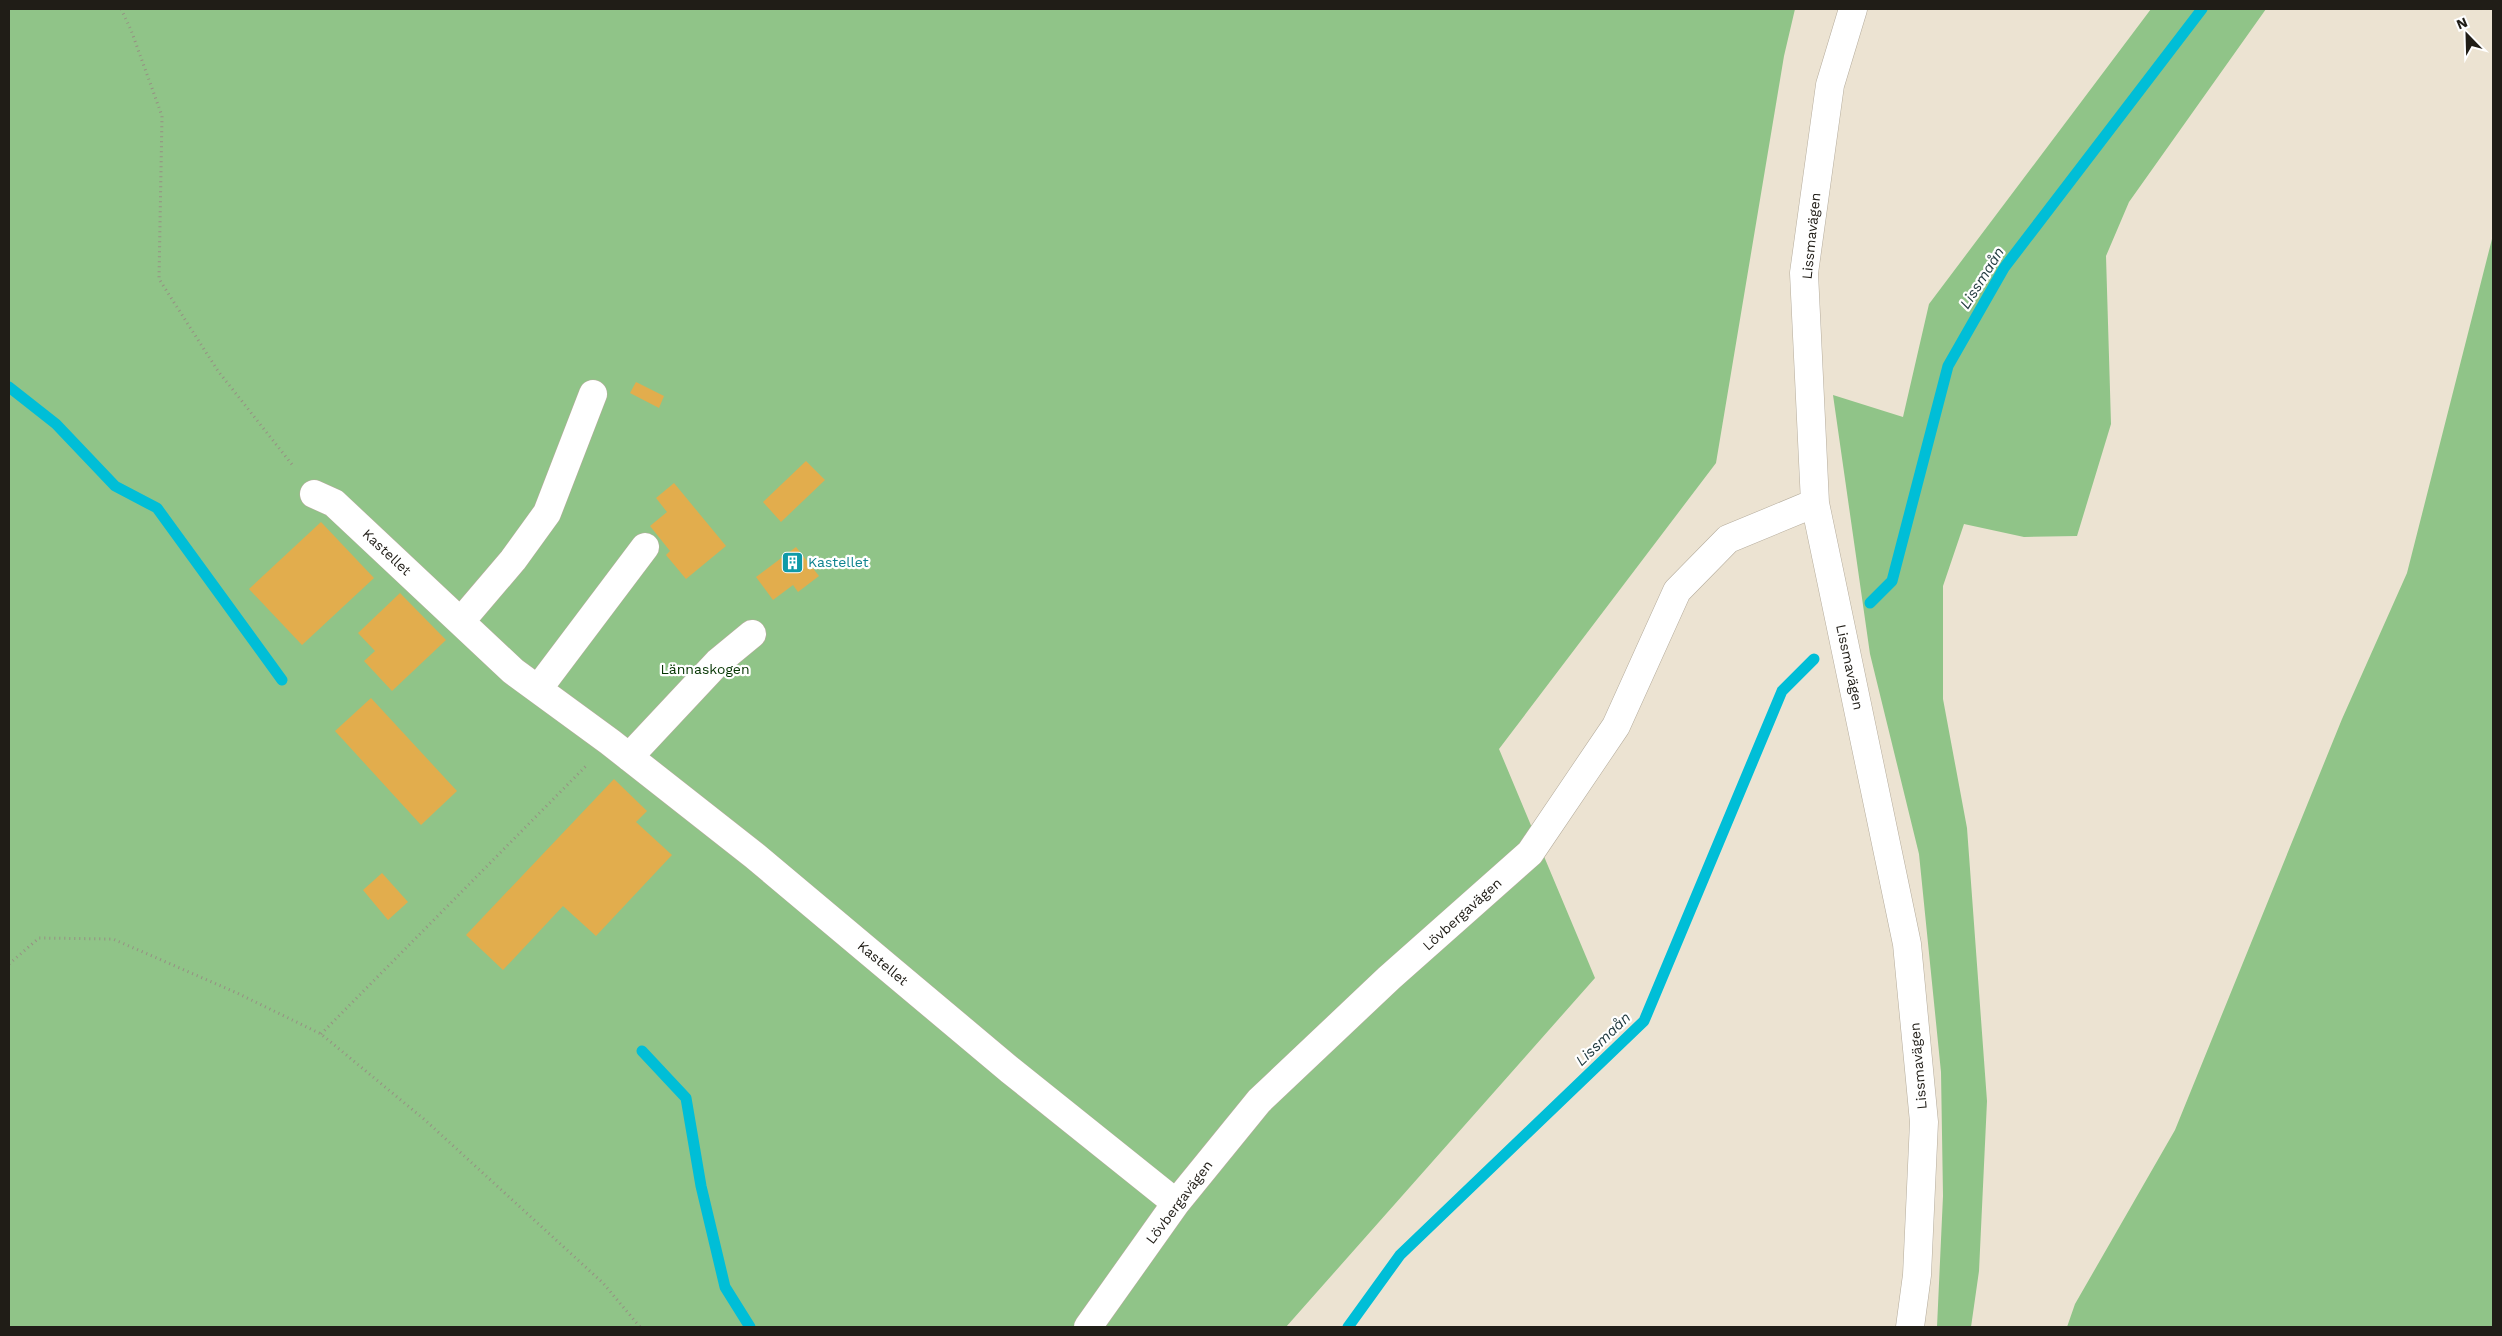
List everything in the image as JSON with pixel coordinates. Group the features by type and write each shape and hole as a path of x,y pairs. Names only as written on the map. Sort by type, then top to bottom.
{"street":[{"name":"Lissmavägen","path":"1853,9 1830,85 1804,273 1816,503 1907,944 1924,1122 1917,1274 1910,1327"},
{"path":"461,621 513,560 547,513 594,394"},
{"name":"Kastellet","path":"314,494 334,503 513,671 620,750 755,856 1010,1070 1176,1203"},
{"name":"Lövbergavägen","path":"1088,1327 1176,1203 1259,1101 1389,978 1530,853 1616,726 1678,591 1728,539 1816,503"},
{"path":"538,689 645,547"},
{"path":"620,750 752,634"}],"path":[{"path":"121,9 131,30 162,116 159,278 218,371 314,494"},
{"path":"321,1034 620,750"},
{"path":"9,964 38,938 113,939 237,993 321,1034 425,1120 596,1276 640,1327"}],"green space":[{"name":"Lännaskogen","path":"9,9 1795,9 1784,56 1716,463 1499,749 1595,978 1286,1327 9,1327"},
{"path":"2151,9 2266,9 2129,202 2106,256 2111,424 2077,536 2024,537 1964,524 1943,586 1943,699 1967,828 1987,1101 1979,1271 1971,1327 1937,1327 1943,1196 1941,1072 1919,854 1870,654 1833,395 1903,417 1929,304"},
{"path":"2493,235 2493,1327 2067,1327 2075,1304 2175,1130 2342,719 2407,573"}],"building":[{"path":"636,382 664,396 659,408 630,393"},
{"path":"806,461 825,480 781,522 763,502"},
{"path":"674,483 726,546 686,579 666,555 670,551 650,526 667,512 656,498"},
{"path":"321,522 374,578 302,645 249,589"},
{"name":"Kastellet","path":"796,547 819,576 798,592 793,585 773,600 756,577"},
{"path":"400,593 446,640 392,691 364,661 375,651 358,633"},
{"path":"371,698 457,791 421,825 335,731"},
{"path":"614,779 647,811 636,822 672,855 596,936 563,906 503,970 466,935"},
{"path":"382,873 408,902 388,920 363,890"}],"waterway":[{"name":"Lissmaån","path":"1870,603 1892,581 1948,366 2004,268 2202,9"},
{"path":"9,387 56,424 115,486 157,508 282,680"},
{"name":"Lissmaån","path":"1348,1327 1400,1255 1644,1021 1782,691 1814,659"},
{"path":"642,1051 686,1098 701,1186 725,1287 750,1327"}],"place":[{"name":"Kastellet","path":"792,562"}]}
